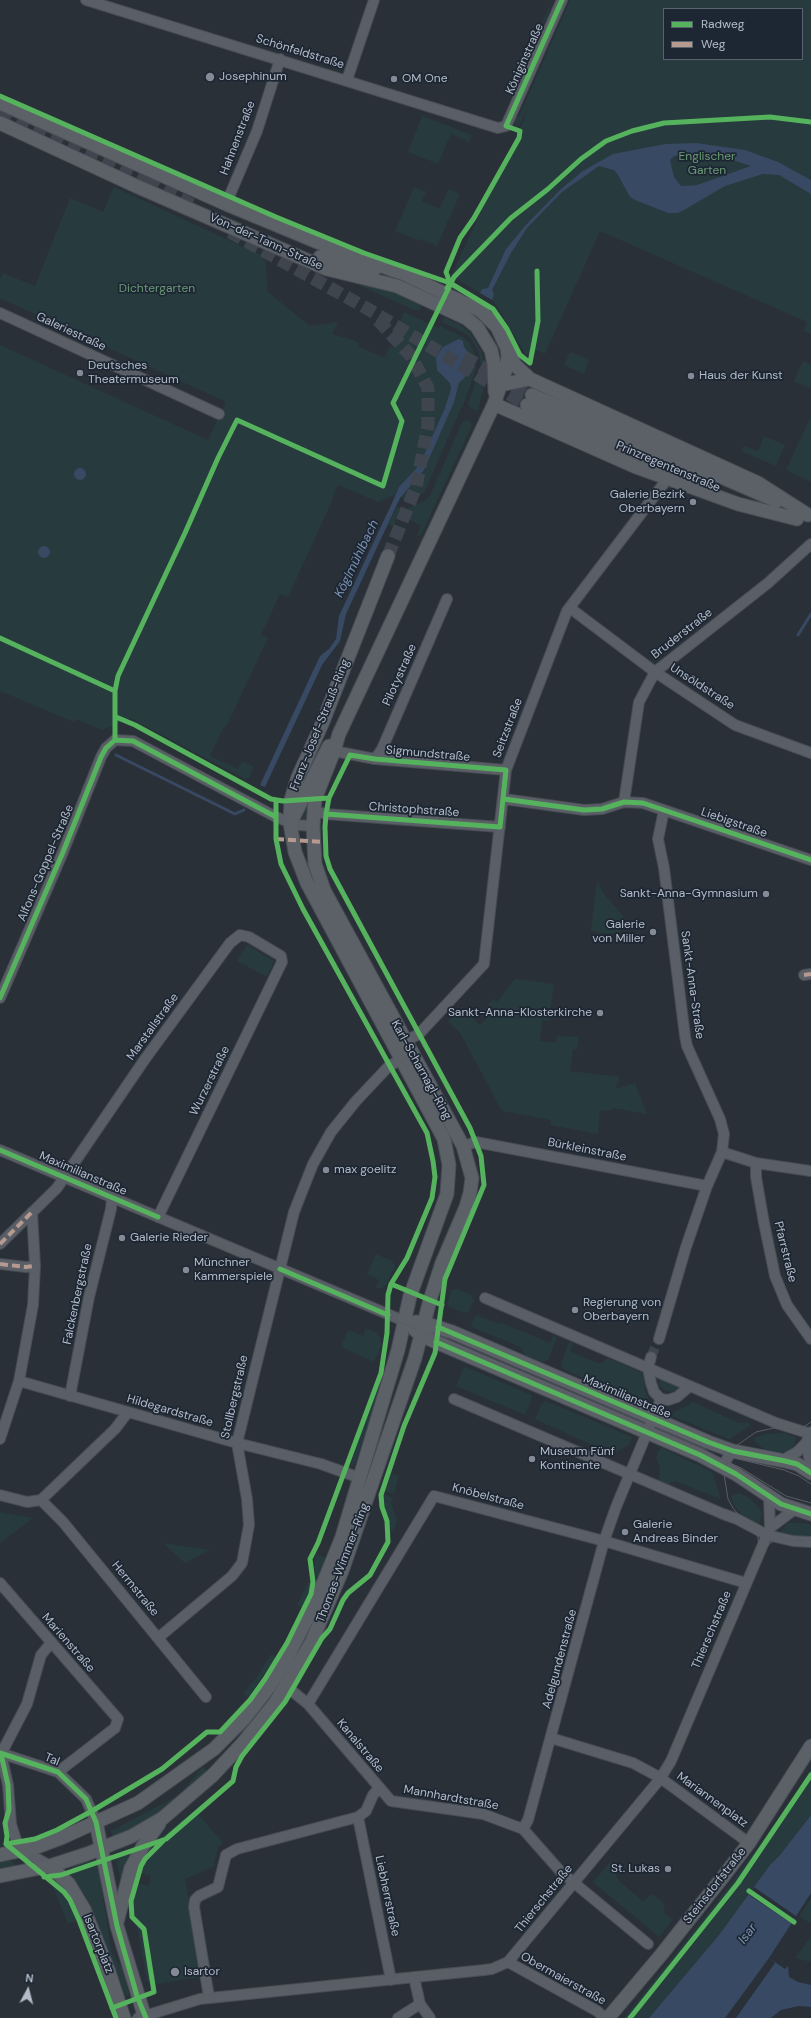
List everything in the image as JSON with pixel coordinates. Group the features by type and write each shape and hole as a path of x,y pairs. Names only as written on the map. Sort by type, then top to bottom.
{"main road":[{"name":"Von-der-Tann-Straße","path":"0,103 226,204 344,253 402,273 486,315 497,327 515,365 530,379 758,483 807,518"},
{"name":"Von-der-Tann-Straße","path":"0,122 136,186 327,269 397,286 466,318 477,326 488,344 499,385"},
{"path":"136,186 140,172 147,169"},
{"path":"207,206 335,262 352,267 402,273"},
{"name":"Franz-Josef-Strauß-Ring","path":"314,811 320,786 339,734 494,404 508,361 507,348"},
{"path":"499,385 530,379"},
{"name":"Prinzregentenstraße","path":"529,400 691,477 807,518"},
{"path":"494,404 636,467 738,504 807,518"},
{"name":"Franz-Josef-Strauß-Ring","path":"290,823 290,800 298,777 322,724 388,556"},
{"name":"Franz-Josef-Strauß-Ring","path":"290,823 326,749 339,734"},
{"name":"Karl-Scharnagl-Ring","path":"314,811 313,826 315,864 324,890 463,1146 472,1178 466,1207 442,1263 423,1329"},
{"name":"Karl-Scharnagl-Ring","path":"290,823 292,840 299,864 446,1143 449,1180 447,1194 410,1296 404,1321"},
{"path":"449,1180 461,1174 472,1178"},
{"name":"Maximilianstraße","path":"404,1321 651,1425 732,1450 797,1464 811,1473"},
{"name":"Thomas-Wimmer-Ring","path":"96,1822 138,1803 214,1750 244,1719 269,1687 287,1658 316,1602 330,1570 360,1478 398,1350 404,1321"},
{"name":"Thomas-Wimmer-Ring","path":"103,1848 132,1836 163,1818 213,1775 253,1731 286,1686 311,1643 335,1589 392,1425 423,1329"},
{"path":"378,1415 384,1425 392,1425"},
{"name":"Maximilianstraße","path":"651,1425 723,1466 769,1497 795,1510 811,1514"},
{"name":"Steinsdorfstraße","path":"607,2018 661,1955 748,1843 811,1746"},
{"path":"199,1760 211,1764 213,1775"},
{"path":"116,1926 131,1868 143,1846 163,1818"},
{"path":"0,1855 24,1851 61,1838 96,1822"},
{"name":"Isartorplatz","path":"96,1822 103,1848 116,1926 142,2017"},
{"path":"50,1866 52,1855 61,1838"},
{"path":"0,1876 50,1866 103,1848"},
{"name":"Isartorplatz","path":"50,1866 69,1884 84,1910 109,1972 124,2018"}],"street":[{"name":"Schönfeldstraße","path":"86,0 280,59 498,128 506,126"},
{"path":"347,80 374,0"},
{"name":"Königinstraße","path":"506,126 562,0"},
{"name":"Hahnenstraße","path":"226,204 257,131 280,59"},
{"name":"Galeriestraße","path":"0,313 219,414"},
{"name":"Seitzstraße","path":"406,1041 419,1034 484,964 504,799 506,770 570,608 668,478"},
{"name":"Bruderstraße","path":"624,802 639,702 655,672 768,583 811,544"},
{"name":"Pilotystraße","path":"375,759 382,749 447,599"},
{"name":"Unsöldstraße","path":"570,608 655,672 735,725 811,752"},
{"name":"Alfons-Goppel-Straße","path":"0,998 63,852 101,757 106,748 115,740 133,740 258,808 290,823"},
{"name":"Sigmundstraße","path":"334,751 375,759 506,770"},
{"path":"504,799 584,810 602,809 624,802"},
{"name":"Liebigstraße","path":"624,802 650,805 811,860"},
{"name":"Sankt-Anna-Straße","path":"658,1339 683,1254 707,1186 722,1152 724,1134 720,1119 687,1046 685,1036 664,868 658,839 664,810"},
{"name":"Christophstraße","path":"314,811 326,814 500,827"},
{"path":"290,823 313,826"},
{"name":"Marstallstraße","path":"64,1177 145,1059 230,944 240,935 249,937 281,956"},
{"name":"Wurzerstraße","path":"158,1217 282,962 281,956"},
{"name":"Stollbergstraße","path":"158,1638 232,1576 242,1563 249,1525 247,1499 237,1443 294,1212 321,1148 342,1117 388,1066 402,1059"},
{"name":"Bürkleinstraße","path":"463,1146 476,1142 707,1186"},
{"name":"Maximilianstraße","path":"0,1150 404,1321"},
{"path":"722,1152 756,1163 811,1171"},
{"name":"Pfarrstraße","path":"756,1163 756,1177 775,1276 787,1305 811,1339"},
{"path":"0,1244 57,1188 64,1177"},
{"name":"Falckenbergstraße","path":"70,1396 89,1297 111,1209 112,1197"},
{"path":"0,1439 19,1381 33,1305 35,1266 32,1212"},
{"path":"0,1264 26,1267 35,1266"},
{"path":"485,1298 776,1423 810,1436"},
{"path":"651,1358 648,1368 652,1388 660,1399 668,1400 677,1397 690,1386"},
{"name":"Hildegardstraße","path":"19,1381 237,1443 321,1464 360,1478"},
{"path":"454,1399 722,1514 793,1541 811,1542"},
{"path":"651,1425 660,1399"},
{"path":"0,1495 27,1502 41,1500 115,1429 128,1412"},
{"name":"Adelgundenstraße","path":"522,1829 527,1824 604,1541 651,1425"},
{"path":"783,1460 797,1452 810,1436"},
{"path":"810,1436 811,1467"},
{"path":"723,1466 732,1450"},
{"name":"Knöbelstraße","path":"308,1704 434,1496 604,1541 746,1583"},
{"name":"Thierschstraße","path":"142,2017 191,2000 209,1997 492,1969 508,1962 660,1779 671,1761 769,1531 769,1497"},
{"name":"Herrnstraße","path":"41,1500 63,1522 206,1697"},
{"path":"769,1531 795,1510"},
{"name":"Marienstraße","path":"0,1583 118,1719 116,1728 58,1772"},
{"path":"24,1851 16,1843 5,1811 8,1786 1,1753 26,1704 41,1654 51,1642"},
{"name":"Kanalstraße","path":"286,1686 308,1704 379,1788 373,1795 366,1811 358,1817"},
{"name":"Mariannenplatz","path":"551,1738 634,1762 660,1779 748,1843"},
{"name":"Tal","path":"1,1753 58,1772 86,1799 96,1822"},
{"name":"Mannhardtstraße","path":"379,1788 391,1801 483,1814 522,1829"},
{"path":"209,1997 194,1906 195,1900 199,1896 218,1887 225,1858 230,1852 358,1817"},
{"name":"Liebherrstraße","path":"358,1817 391,1980"},
{"path":"522,1829 561,1872 575,1882 648,1944"},
{"name":"Isartorplatz","path":"24,1851 50,1866"},
{"name":"Obermaierstraße","path":"508,1962 607,2018"},
{"path":"414,1977 420,2004 430,2018"},
{"path":"398,2018 420,2004"}],"green space":[{"name":"Englischer Garten","path":"570,0 811,0 811,334 804,331 807,322 600,231 545,354 536,350 530,356 525,354 496,304 492,300 451,276 529,106 519,126 512,124 516,115 519,116"},
{"path":"549,7 551,7 538,37 536,36"},
{"path":"422,116 472,135 469,142 451,134 438,164 408,152"},
{"name":"Dichtergarten","path":"114,187 265,257 268,292 310,326 338,322 332,334 353,340 359,343 358,346 384,358 390,346 395,349 405,329 398,326 404,312 463,337 470,343 476,357 476,369 463,406 424,493 410,501 395,495 378,502 338,485 288,597 280,594 261,635 268,638 226,727 224,727 210,756 238,769 242,761 254,767 249,778 245,779 130,718 102,730 76,719 74,722 0,691 0,345 208,440 226,402 0,298 0,278 3,273 35,286 70,198 103,212"},
{"path":"414,187 426,192 422,201 439,209 449,189 460,194 437,246 421,239 420,241 395,231"},
{"path":"359,284 383,287 411,297 417,301 421,307 420,310 414,310"},
{"path":"444,317 461,325 470,333 482,352 485,367 485,382 478,411 471,409 468,404 481,366 478,350 468,335 442,322"},
{"path":"570,352 589,360 584,374 564,365"},
{"path":"803,361 811,365 811,389 794,381"},
{"path":"527,386 533,387 523,411 517,407"},
{"path":"811,416 811,482 786,470"},
{"path":"465,420 470,421 472,426 421,535 417,536 421,525 398,515 393,527 388,524 397,507 406,509 426,500 430,496 462,422"},
{"path":"764,436 785,445 776,466 741,451 744,446 758,451"},
{"path":"305,804 311,804 306,819 303,820 301,817"},
{"path":"597,880 603,893 624,917 624,927 618,933 606,934 591,931"},
{"path":"247,945 274,961 267,977 237,961"},
{"path":"515,979 554,984 549,1021 542,1020 540,1041 556,1043 557,1036 579,1037 577,1049 573,1049 570,1071 620,1077 615,1089 635,1083 647,1114 612,1108 611,1110 600,1111 598,1134 550,1125 551,1120 502,1111 460,1033 448,1021 463,1009 480,1025 488,1017 483,1011 493,999 497,1002"},
{"path":"376,1254 392,1261 395,1266 386,1285 382,1288 376,1288 379,1280 367,1274"},
{"path":"458,1289 471,1295 474,1301 468,1312 464,1313 450,1307 447,1304 452,1290"},
{"path":"476,1315 499,1324 502,1323 550,1343 553,1335 557,1337 549,1359 543,1362 525,1355 520,1347 472,1327 471,1324"},
{"path":"366,1328 376,1333 381,1339 381,1347 374,1362 341,1347 348,1330 363,1336"},
{"path":"569,1342 573,1343 570,1351 597,1363 602,1363 607,1358 644,1374 645,1390 649,1400 647,1405 563,1369 561,1363"},
{"path":"466,1367 531,1395 531,1401 525,1415 456,1386 463,1369"},
{"path":"660,1377 680,1385 679,1389 671,1392 664,1390 659,1385"},
{"path":"376,1393 378,1394 355,1463 350,1468 366,1417"},
{"path":"546,1401 632,1437 629,1445 612,1454 535,1419 541,1405"},
{"path":"693,1402 739,1423 747,1422 751,1425 729,1439 672,1416 675,1411"},
{"path":"783,1433 796,1437 794,1445 786,1452 781,1453 766,1451 754,1441 755,1437 765,1434"},
{"path":"380,1434 383,1435 369,1480 365,1479"},
{"path":"662,1448 712,1472 721,1499 675,1481 666,1485 659,1482 660,1468 656,1458 658,1451"},
{"path":"392,1474 399,1476 394,1494 384,1491"},
{"path":"739,1493 748,1497 758,1506 762,1513 759,1525 744,1517 733,1504 731,1496"},
{"path":"383,1494 393,1498 391,1503 397,1521 392,1534 383,1502"},
{"path":"0,1512 33,1518 0,1543"},
{"path":"791,1522 811,1524 811,1538 794,1538 780,1533 786,1524"},
{"path":"163,1543 210,1550 185,1563"},
{"path":"316,1554 329,1559 315,1588 314,1565"},
{"path":"310,1578 310,1592 302,1608 297,1605"},
{"path":"271,1654 276,1657 248,1698 243,1693 257,1677"},
{"path":"203,1766 208,1772 184,1796 147,1822 113,1838 111,1831 179,1795"},
{"path":"811,1769 811,1815 780,1855 770,1865 719,1935 649,2018 624,2018 730,1885 782,1814"},
{"path":"195,1810 223,1843 218,1847 214,1866 185,1879 198,1956 199,1977 158,1984 147,1981 138,1931 135,1922 131,1917 129,1898 135,1868 151,1845","holes":["140,1873 151,1876 149,1886 137,1883"]},
{"path":"137,1849 121,1881 116,1858"},
{"path":"10,1860 16,1866 0,1868 0,1861"},
{"path":"93,1860 97,1862 69,1871 73,1867"},
{"path":"611,1861 619,1881 643,1901 651,1894 663,1902 665,1914 673,1920 659,1937 593,1882"},
{"path":"98,1865 112,1953 124,1971 129,1995 126,1997 85,1895 70,1874"},
{"path":"52,1885 63,1892 78,1920 68,1924"},
{"path":"811,1898 811,1924 799,1916"},
{"path":"811,1936 811,1962 795,1958"}],"water":[{"path":"696,143 745,150 778,162 811,180 811,194 779,175 763,174 725,186 678,213 668,213 630,197 614,170 599,166 562,192 527,228 511,253 492,290 494,294 492,300 480,293 482,289 488,288 506,249 525,226 560,190 583,171 613,154 665,144","holes":["690,154 723,157 751,166 697,185 681,186 674,177 670,160 674,156"]},
{"path":"459,339 463,341 464,347 471,356 472,370 459,383 454,402 424,470 400,498 346,614 340,641 322,665 265,787 260,785 320,656 329,649 336,639 339,616 399,487 416,469 424,455 445,408 451,389 450,383 437,370 436,357 443,347"},
{"path":"80,468 84,470 86,474 84,478 80,480 76,478 74,474 76,470"},
{"path":"44,546 48,548 50,552 48,556 44,558 40,556 38,552 40,548"},
{"name":"Isar","path":"811,1815 811,1893 769,1958 785,1969 788,1966 789,1977 798,1982 811,1985 811,2007 799,2006 781,2010 771,2018 649,2018 719,1935 770,1865 780,1855"}],"pier":[{"path":"754,1887 796,1916 791,1923 749,1895"},
{"path":"769,1958 775,1963 736,2018 725,2018"}],"waterway":[{"path":"798,635 811,614"},
{"path":"116,755 235,814 244,810"}],"tunnel":[{"path":"0,111 154,183"},
{"path":"147,180 194,206"},
{"path":"230,232 368,309 527,405"},
{"path":"378,320 411,356 428,388 428,425 416,487 388,556"},
{"path":"464,357 532,395"},
{"path":"651,1357 659,1339"}],"tram line":[{"path":"0,1153 699,1449 741,1468 786,1496 811,1503"},
{"path":"131,2018 201,1996 492,1967 500,1964 512,1956 659,1777 669,1760 759,1547 757,1530 743,1520 728,1499 724,1474 730,1454 736,1446 756,1432 774,1428 799,1430 811,1422"},
{"path":"794,1431 811,1436"},
{"path":"726,1456 784,1470 799,1476 811,1484"},
{"path":"753,1525 783,1537"},
{"path":"760,1557 767,1546 776,1539 811,1541"},
{"path":"157,2018 171,2009"}],"marked path":[{"path":"276,839 325,842"},
{"path":"804,975 811,974"},
{"path":"0,1244 32,1212"},
{"path":"0,1264 26,1267 35,1266"}],"cycle path":[{"path":"447,288 450,283 446,272 460,238 474,218 519,138 520,131 506,126 562,0"},
{"path":"0,96 276,217 364,253 450,283 493,309 507,329 520,355 530,363 538,321 537,271"},
{"path":"115,740 115,691 118,676 185,533 218,458 237,420 383,486 402,421 393,403 454,277 511,218 548,189 581,159 606,141 632,131 664,123 770,117 811,122"},
{"path":"0,638 115,691"},
{"path":"116,717 135,725 271,799 283,801 329,798"},
{"path":"115,740 133,741 276,817"},
{"path":"0,998 63,852 101,757 106,748 115,740"},
{"path":"44,1877 61,1875 166,1839 233,1781 236,1767 242,1756 285,1702 322,1638 330,1629 343,1600 348,1593 370,1575 388,1542 387,1521 382,1507 381,1495 404,1426 435,1353 445,1279 484,1185 481,1156 470,1128 330,869 326,856 325,827 326,814 329,798 350,755 375,759 506,770 500,827 326,814"},
{"path":"504,799 584,810 602,809 624,802 643,803 811,860"},
{"path":"6,1844 35,1839 57,1830 162,1769 207,1732 220,1732 250,1700 265,1679 287,1643 311,1594 313,1582 310,1559 318,1543 381,1373 387,1333 388,1295 391,1284 407,1258 432,1198 435,1177 427,1133 303,909 281,864 276,839 276,801"},
{"path":"0,1150 158,1217"},
{"path":"280,1269 388,1315"},
{"path":"391,1284 442,1305"},
{"path":"438,1327 708,1442 733,1451 797,1464 811,1473"},
{"path":"436,1342 700,1455 736,1474 781,1504 811,1514"},
{"path":"0,1753 58,1772 86,1799 96,1822 117,1926 137,1996 146,2018"},
{"path":"1,1754 8,1785 9,1810 5,1823 7,1836 6,1844"},
{"path":"630,2018 738,1883 811,1775"},
{"path":"112,2008 154,1992 144,1929 132,1917 131,1901 141,1866 145,1859 163,1841"},
{"path":"6,1844 64,1892 70,1900 116,2018"},
{"path":"749,1891 794,1922"}],"place":[{"name":"Josephinum","path":"210,77"},
{"name":"OM One","path":"394,79"},
{"name":"Deutsches Theatermuseum","path":"80,373"},
{"name":"Haus der Kunst","path":"691,376"},
{"name":"Galerie Bezirk Oberbayern","path":"693,502"},
{"name":"Sankt-Anna-Gymnasium","path":"766,894"},
{"name":"Galerie von Miller","path":"653,932"},
{"name":"Sankt-Anna-Klosterkirche","path":"600,1013"},
{"name":"max goelitz","path":"326,1170"},
{"name":"Galerie Rieder","path":"122,1238"},
{"name":"Münchner Kammerspiele","path":"186,1270"},
{"name":"Regierung von Oberbayern","path":"575,1310"},
{"name":"Museum Fünf Kontinente","path":"532,1459"},
{"name":"Galerie Andreas Binder","path":"625,1532"},
{"name":"St. Lukas","path":"668,1869"},
{"name":"Isartor","path":"175,1972"}],"water label":[{"name":"Köglmühlbach","path":"357,559"}]}
